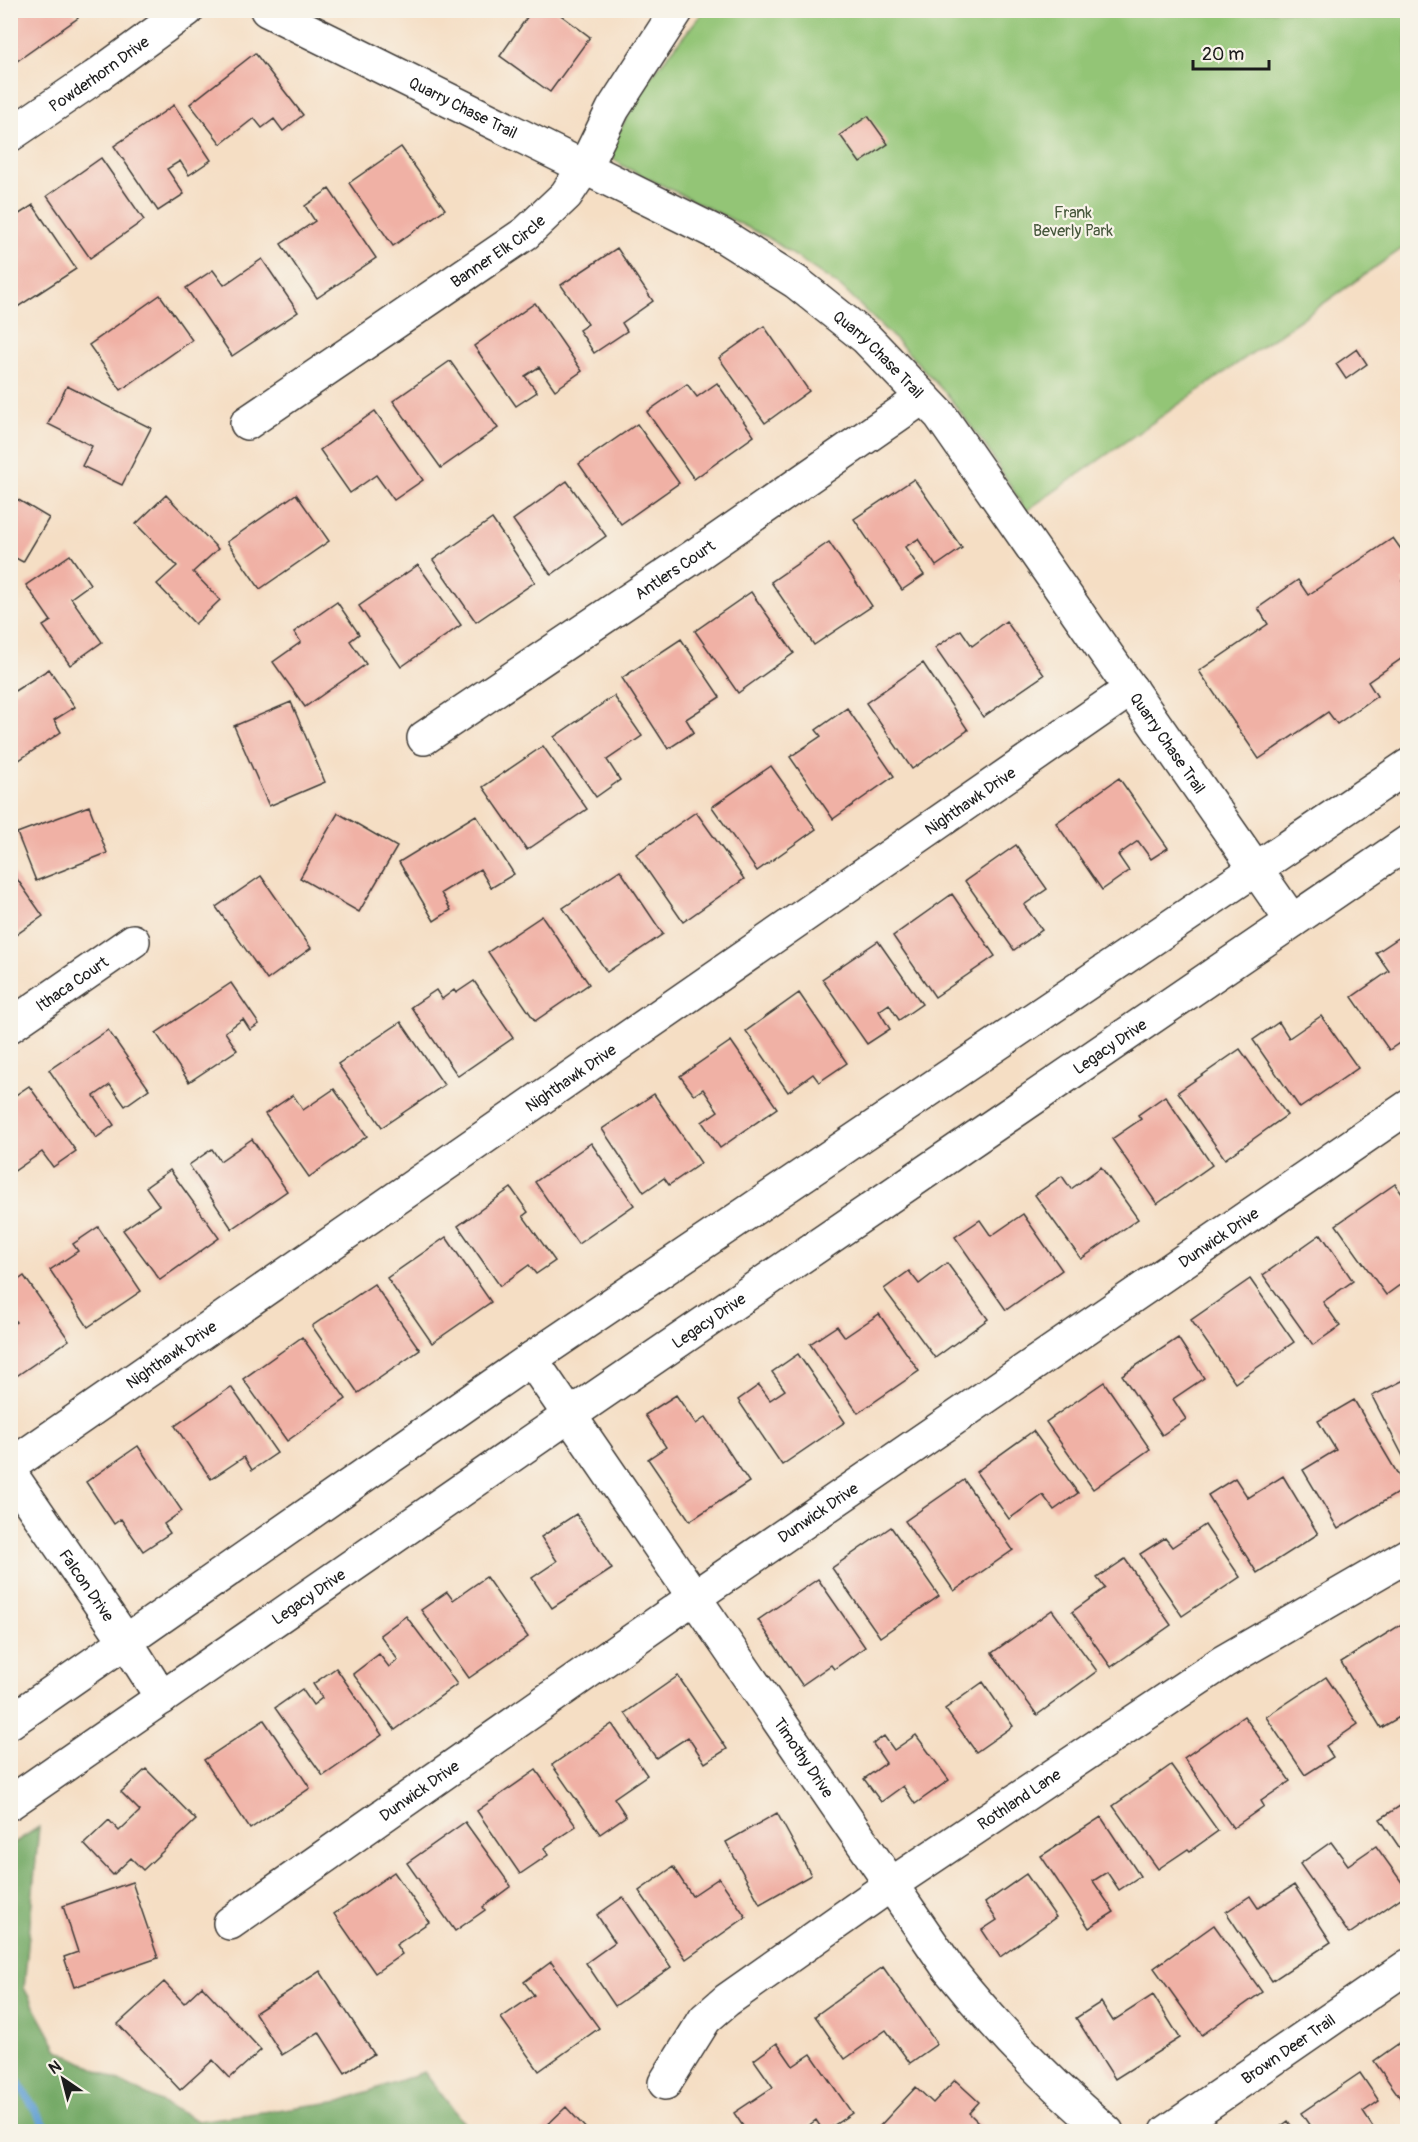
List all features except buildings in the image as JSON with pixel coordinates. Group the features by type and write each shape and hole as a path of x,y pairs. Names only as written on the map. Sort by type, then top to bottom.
{"street":[{"name":"Powderhorn Drive","path":"10,135 187,10"},
{"name":"Quarry Chase Trail","path":"267,10 723,236 796,282 866,338 940,415 1292,921"},
{"name":"Banner Elk Circle","path":"247,423 526,233 566,195 584,168 613,109 677,10"},
{"name":"Antlers Court","path":"424,738 696,555 922,398"},
{"name":"Nighthawk Drive","path":"10,1466 1131,689"},
{"path":"10,1722 127,1643 531,1359 1407,766"},
{"name":"Legacy Drive","path":"10,1803 570,1415 1407,842"},
{"name":"Ithaca Court","path":"10,1026 133,941"},
{"name":"Dunwick Drive","path":"230,1923 693,1598 1407,1107"},
{"name":"Timothy Drive","path":"531,1359 949,1968 978,2005 1019,2049 1107,2132"},
{"name":"Falcon Drive","path":"10,1473 162,1698"},
{"name":"Rothland Lane","path":"665,2083 705,2019 719,2006 890,1885 1223,1662 1407,1555"},
{"name":"Brown Deer Trail","path":"1167,2132 1407,1966"}],"green space":[{"name":"Frank Beverly Park","path":"704,11 1407,11 1407,245 1026,511 985,445 948,396 902,346 842,288 767,237 623,166 614,159 610,147 648,80"},
{"path":"39,1827 24,1988 58,2050 198,2121 341,2101 424,2072 470,2131 11,2131 11,1845"}],"waterway":[{"path":"10,2069 49,2132"}]}
